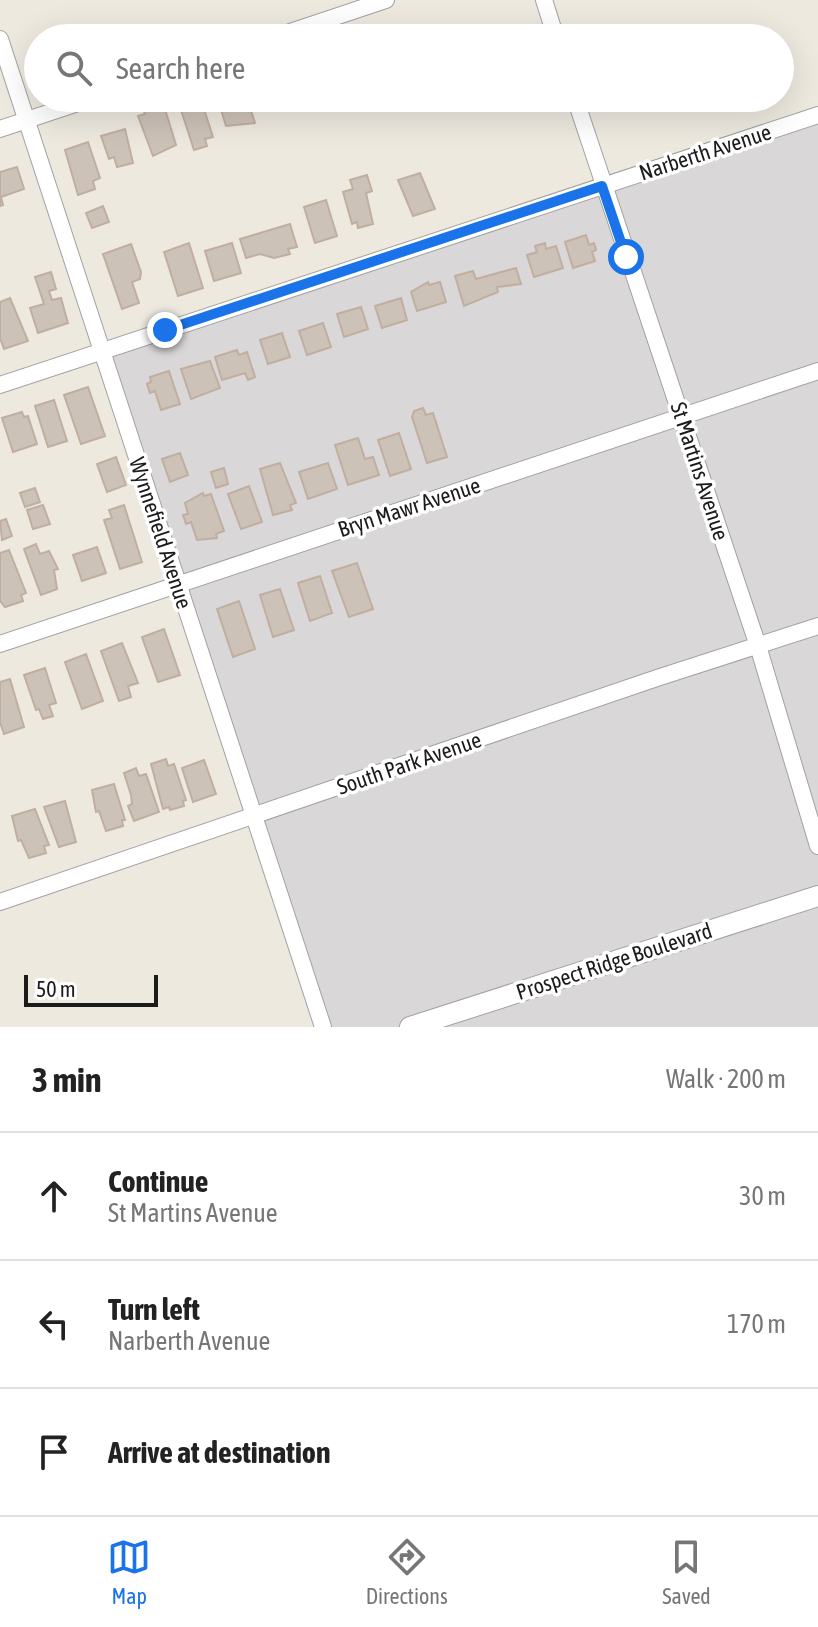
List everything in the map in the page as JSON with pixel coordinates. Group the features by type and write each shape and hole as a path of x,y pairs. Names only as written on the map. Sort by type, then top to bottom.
{"street":[{"path":"314,24 386,0"},
{"path":"544,0 552,24"},
{"name":"Wynnefield Avenue","path":"0,39 323,1027"},
{"path":"0,129 52,112"},
{"name":"St Martins Avenue","path":"579,112 758,646 818,846"},
{"name":"Narberth Avenue","path":"0,385 818,115"},
{"name":"Bryn Mawr Avenue","path":"0,644 818,371"},
{"name":"South Park Avenue","path":"0,902 818,626"},
{"name":"Prospect Ridge Boulevard","path":"410,1027 818,896"}],"shaded area":[{"path":"818,115 818,1027 323,1027 103,351"}],"building":[{"path":"166,112 176,145 153,156 138,116"},
{"path":"182,112 205,112 213,137 205,139 207,146 194,150"},
{"path":"222,112 251,112 255,123 226,126"},
{"path":"125,129 133,163 117,167 114,157 109,159 101,136"},
{"path":"88,142 100,178 93,181 95,189 78,195 65,150"},
{"path":"17,167 24,189 1,197 3,205 0,206 0,172"},
{"path":"420,173 435,209 413,216 398,180"},
{"path":"367,175 372,191 366,193 373,224 358,228 357,222 352,224 343,192 353,189 350,180"},
{"path":"326,200 337,236 315,243 304,207"},
{"path":"103,206 109,222 92,228 86,213"},
{"path":"290,224 297,247 288,249 290,254 274,258 260,254 246,258 240,239"},
{"path":"586,235 589,245 594,243 596,250 592,252 595,261 573,268 565,242"},
{"path":"189,243 203,288 178,296 164,252"},
{"path":"232,243 241,273 214,281 205,251"},
{"path":"545,243 546,249 556,246 563,268 534,277 527,255 537,252 535,246"},
{"path":"131,244 141,272 140,279 132,282 139,303 122,309 103,254"},
{"path":"516,268 521,284 497,287 498,292 464,306 455,276 473,271 476,279"},
{"path":"51,272 56,289 49,291 52,300 61,298 68,323 38,333 30,308 44,304 35,277"},
{"path":"428,282 429,285 440,282 446,302 417,311 411,292"},
{"path":"10,298 28,341 4,349 0,338 0,302"},
{"path":"401,298 407,320 382,328 375,306"},
{"path":"361,307 368,329 344,337 337,314"},
{"path":"323,323 331,347 307,355 299,331"},
{"path":"282,333 290,357 268,364 260,340"},
{"path":"237,350 239,355 247,352 255,377 248,380 245,373 222,380 215,357"},
{"path":"210,361 220,388 191,399 181,369"},
{"path":"169,371 180,404 161,410 155,391 150,393 147,384 151,382 150,377"},
{"path":"88,387 105,436 81,444 64,395"},
{"path":"54,400 67,441 48,447 35,406"},
{"path":"423,408 426,415 433,413 447,457 427,463 412,417 414,411"},
{"path":"22,412 24,417 28,416 37,444 13,452 2,418"},
{"path":"399,433 411,469 390,476 378,440"},
{"path":"358,438 365,459 373,457 379,475 348,485 335,445"},
{"path":"180,453 188,475 170,482 162,459"},
{"path":"116,457 126,485 107,492 97,464"},
{"path":"280,463 296,503 290,505 292,510 273,515 260,469"},
{"path":"328,463 337,489 308,499 299,472"},
{"path":"224,468 228,484 216,488 211,472"},
{"path":"249,486 262,522 241,529 228,494"},
{"path":"35,488 40,502 25,507 20,493"},
{"path":"203,493 204,496 211,494 224,531 216,534 217,538 197,540 191,522 186,524 183,515 188,514 185,503"},
{"path":"43,505 50,524 33,529 27,510"},
{"path":"124,505 142,562 120,569 104,520 112,518 109,510"},
{"path":"6,519 12,536 2,540 0,521"},
{"path":"36,544 40,554 49,551 58,569 54,570 57,589 41,595 24,549"},
{"path":"97,547 106,573 82,581 73,555"},
{"path":"9,550 26,593 21,595 23,601 5,607 0,601 0,553"},
{"path":"357,563 373,609 349,617 332,571"},
{"path":"320,576 332,613 310,621 298,583"},
{"path":"280,589 294,630 273,637 260,595"},
{"path":"239,601 255,649 233,657 217,609"},
{"path":"164,629 180,675 158,682 142,637"},
{"path":"122,643 138,683 128,686 131,697 119,701 101,651"},
{"path":"86,654 103,701 82,709 65,662"},
{"path":"45,668 56,703 49,705 53,716 43,719 39,709 36,710 24,675"},
{"path":"10,679 24,727 4,734 0,722 0,682"},
{"path":"166,759 168,766 174,764 186,800 183,801 184,806 170,810 169,807 163,809 151,764"},
{"path":"204,760 216,794 193,802 182,768"},
{"path":"136,768 139,776 146,774 159,812 134,821 128,806 132,804 131,795 124,773"},
{"path":"114,784 125,820 122,820 123,826 106,831 99,811 96,812 92,790"},
{"path":"65,801 76,842 59,847 44,807"},
{"path":"35,809 49,845 44,846 46,853 29,858 21,840 18,841 12,816"}],"route":[{"path":"165,330 602,186 626,257"}]}
